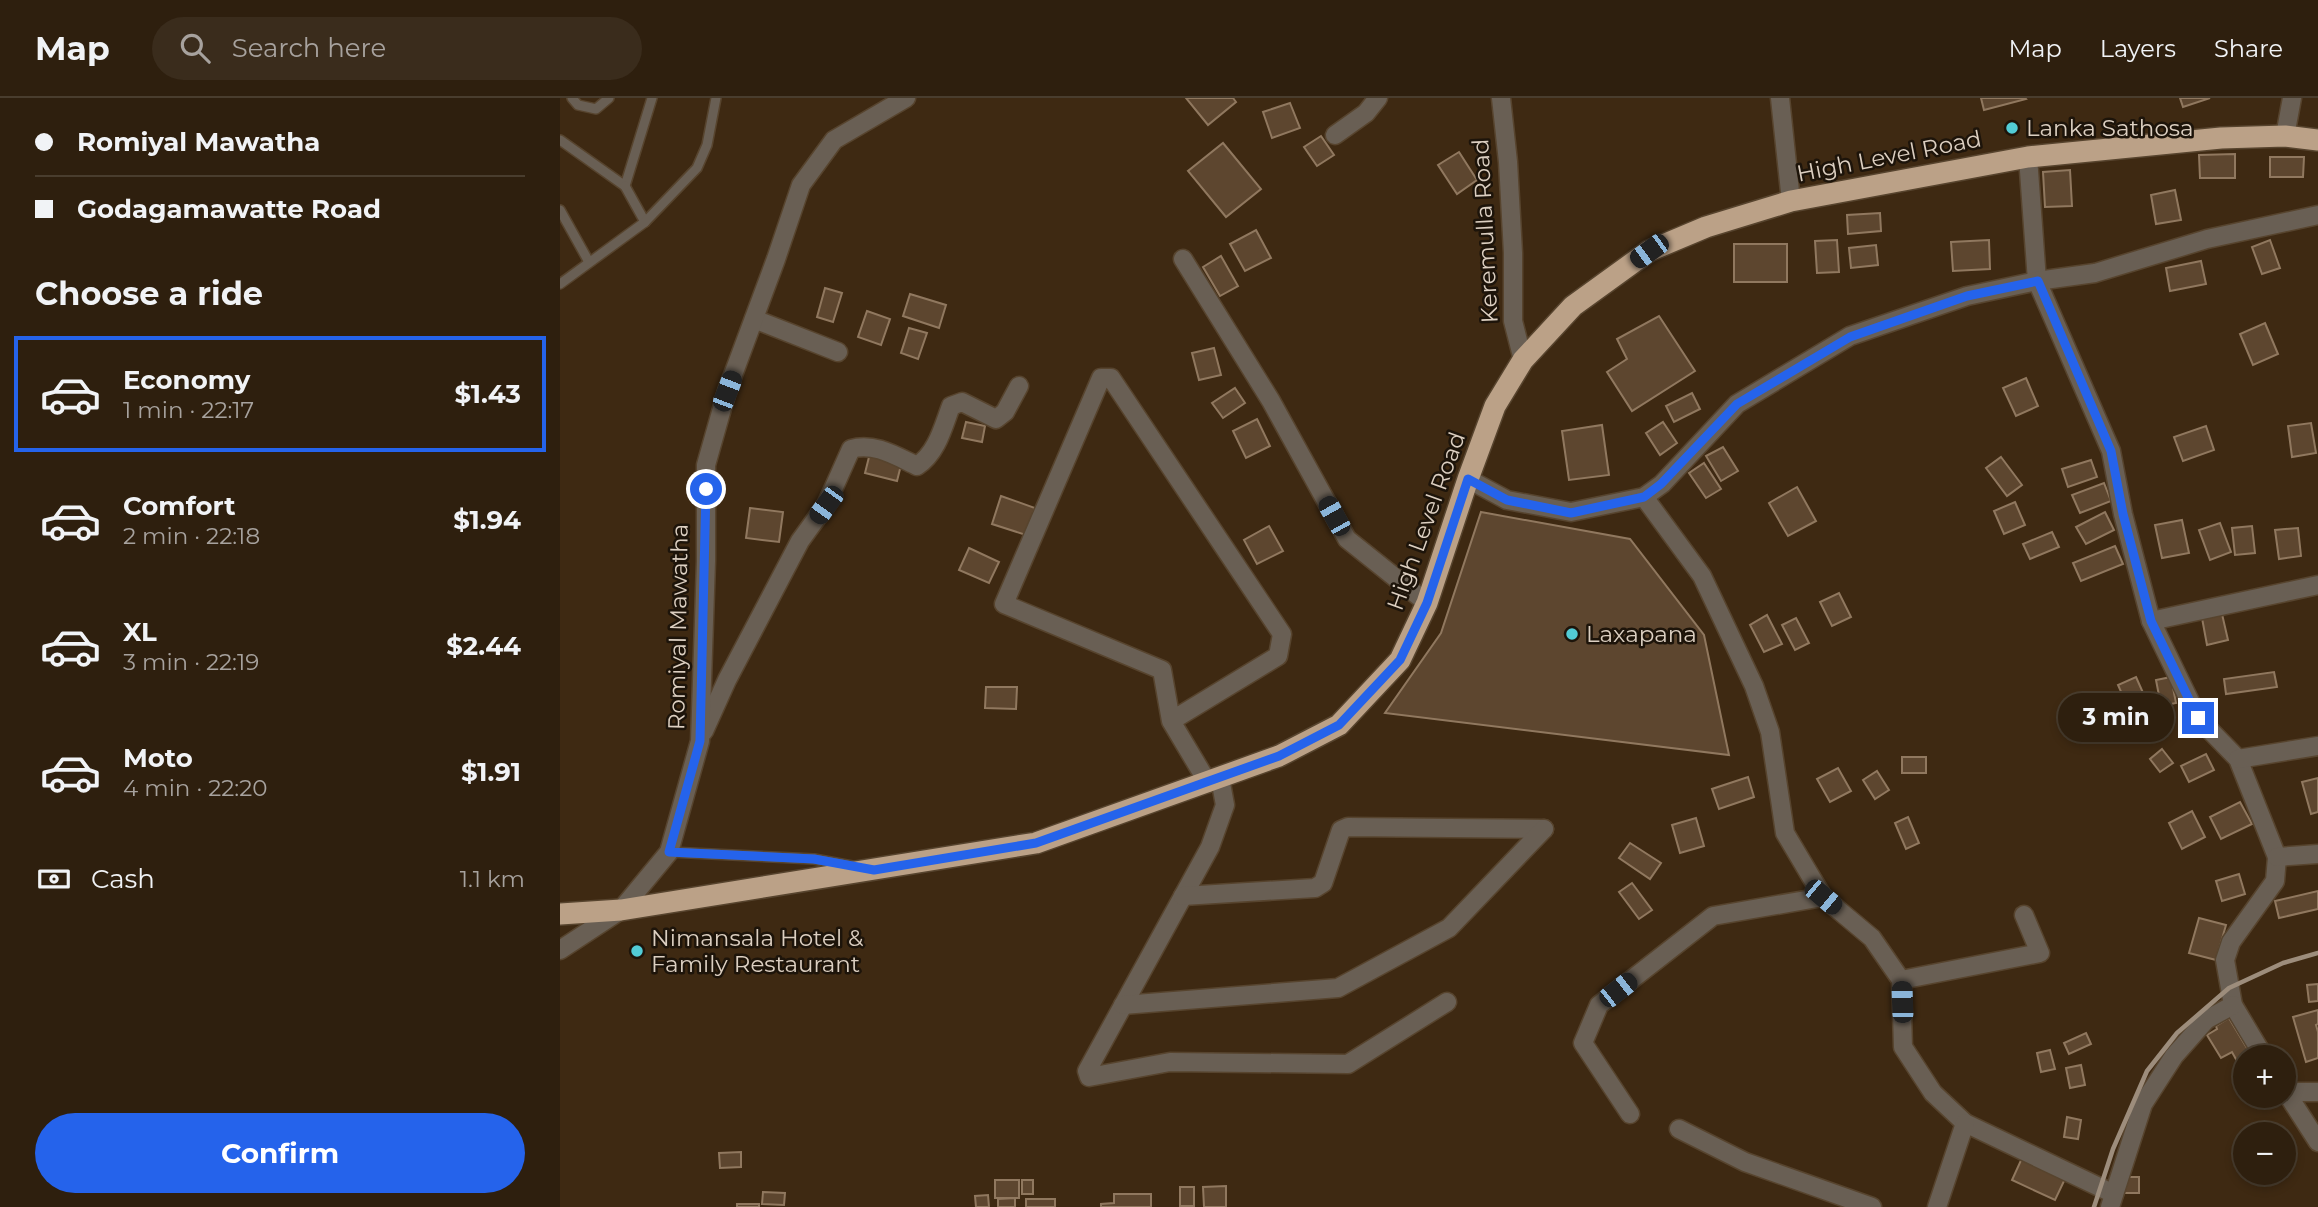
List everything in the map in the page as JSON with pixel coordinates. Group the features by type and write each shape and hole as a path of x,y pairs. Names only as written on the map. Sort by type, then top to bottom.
{"highway":[{"name":"High Level Road","path":"560,914 621,911 1036,843 1279,756 1339,725 1400,660 1427,603 1495,406 1522,360 1573,306 1649,251 1706,227 1791,201 2028,157 2221,138 2285,136 2318,140"}],"street":[{"name":"Romiyal Mawatha","path":"560,950 621,911 669,852 700,741 706,465 727,391 801,185 834,140 906,98"},
{"path":"1335,135 1366,113 1378,98"},
{"name":"Keremulla Road","path":"1501,98 1513,253 1513,321 1522,360"},
{"path":"1780,98 1791,201"},
{"path":"2285,136 2292,98"},
{"path":"2028,157 2038,281 2111,451 2123,514 2151,621 2198,718 2238,760 2277,857 2275,881 2231,942 2225,960 2233,1005 2257,1045"},
{"path":"1468,479 1507,500 1571,513 1644,497 1661,484 1737,404 1850,337 1967,296 2038,281 2095,273 2207,239 2318,215"},
{"path":"1183,259 1271,401 1347,539 1427,603"},
{"path":"754,319 838,352"},
{"path":"1171,721 1278,656 1282,634 1111,378 1101,378 1004,604 1162,670 1171,721 1214,780 1225,805 1210,847 1087,1071 1089,1077 1170,1062 1348,1064 1447,1002"},
{"path":"700,741 727,680 800,541 826,505 851,449 863,445 879,449 917,466 927,459 933,450 951,406 962,402 996,419 1005,412 1019,386"},
{"path":"1644,497 1702,576 1754,686 1770,732 1785,833 1823,897 1872,938 1901,980 1903,1047 1933,1093 1965,1123 2112,1201 2143,1104 2174,1056 2206,1020 2233,1005"},
{"path":"2151,621 2318,585"},
{"path":"2238,760 2318,746"},
{"path":"1123,1005 1338,988 1449,928 1544,829 1348,827 1341,830 1323,883 1315,888 1183,896"},
{"path":"2277,857 2318,854"},
{"path":"1630,1114 1583,1043 1599,1005 1713,916 1823,897"},
{"path":"1901,980 2040,953 2025,915"},
{"path":"2296,1091 2318,1092"},
{"path":"2296,1108 2318,1142"},
{"path":"1937,1207 1965,1123"},
{"path":"1679,1129 1745,1162 1872,1207"}],"lane":[{"path":"560,102 571,98 578,105 596,109 609,98"},
{"path":"625,186 652,98"},
{"path":"560,284 645,222 697,168 707,145 716,98"},
{"path":"560,140 625,186 645,222"},
{"path":"560,210 589,262"},
{"path":"669,852 814,859 874,870"}],"building":[{"path":"1186,98 1233,98 1236,102 1208,125"},
{"path":"1981,98 2025,98 2026,99 1984,110"},
{"path":"2180,98 2210,98 2183,107"},
{"path":"1290,103 1300,128 1272,138 1263,112"},
{"path":"1321,136 1334,155 1317,166 1304,147"},
{"path":"1223,143 1261,189 1226,217 1188,171"},
{"path":"1459,152 1477,180 1457,194 1438,165"},
{"path":"2235,154 2235,178 2200,178 2199,155"},
{"path":"2270,157 2304,157 2303,177 2270,177"},
{"path":"2070,170 2072,206 2045,207 2043,172"},
{"path":"2175,190 2181,220 2156,224 2151,195"},
{"path":"1880,213 1881,231 1848,234 1847,215"},
{"path":"1256,230 1271,258 1245,271 1230,244"},
{"path":"1837,240 1839,272 1817,273 1815,241"},
{"path":"1989,240 1990,269 1953,271 1951,242"},
{"path":"2270,240 2280,268 2262,274 2252,247"},
{"path":"1734,244 1787,244 1787,282 1734,282"},
{"path":"1876,245 1878,265 1851,268 1849,248"},
{"path":"1221,256 1238,286 1220,296 1203,267"},
{"path":"2201,261 2206,284 2170,291 2166,268"},
{"path":"825,288 842,293 833,322 817,317"},
{"path":"910,294 946,305 939,328 903,316"},
{"path":"867,311 890,319 881,345 858,337"},
{"path":"1659,316 1695,371 1632,411 1607,372 1627,359 1617,339"},
{"path":"2265,323 2278,354 2253,365 2240,334"},
{"path":"909,328 927,333 918,359 901,353"},
{"path":"1214,348 1221,375 1199,380 1192,353"},
{"path":"2026,378 2038,406 2016,416 2003,388"},
{"path":"1235,388 1245,403 1223,418 1212,403"},
{"path":"1692,393 1700,409 1674,422 1666,406"},
{"path":"1257,419 1270,446 1246,458 1233,431"},
{"path":"966,422 985,426 982,442 962,438"},
{"path":"1663,422 1677,443 1660,455 1646,433"},
{"path":"2311,423 2316,453 2292,457 2288,426"},
{"path":"1602,425 1609,475 1569,480 1562,431"},
{"path":"2206,426 2214,450 2183,461 2174,437"},
{"path":"1723,447 1738,471 1721,481 1706,456"},
{"path":"870,453 902,461 897,481 865,473"},
{"path":"2001,457 2022,485 2007,496 1986,468"},
{"path":"2091,460 2097,477 2068,487 2062,469"},
{"path":"1704,463 1721,489 1706,498 1689,473"},
{"path":"2104,483 2111,501 2080,513 2072,495"},
{"path":"1797,487 1816,521 1788,536 1769,503"},
{"path":"1001,496 1035,508 1026,535 992,524"},
{"path":"2015,502 2025,525 2004,534 1994,511"},
{"path":"750,508 783,512 779,542 746,538"},
{"name":"Laxapana","path":"1481,512 1630,539 1704,635 1729,755 1385,713 1441,633"},
{"path":"2105,512 2114,530 2086,544 2076,527"},
{"path":"2182,520 2189,553 2162,558 2155,525"},
{"path":"2220,523 2231,552 2210,560 2199,530"},
{"path":"1269,526 1283,551 1257,564 1244,540"},
{"path":"2252,526 2255,553 2235,555 2232,528"},
{"path":"2298,528 2301,556 2279,559 2275,530"},
{"path":"2052,532 2059,547 2030,559 2023,544"},
{"path":"2115,546 2123,564 2081,581 2073,563"},
{"path":"969,548 999,562 989,583 959,570"},
{"path":"1839,593 1851,617 1832,626 1820,602"},
{"path":"2222,614 2228,640 2207,645 2202,618"},
{"path":"1767,615 1782,644 1764,652 1750,625"},
{"path":"1796,618 1809,643 1795,650 1782,625"},
{"path":"2274,672 2277,687 2226,694 2224,679"},
{"path":"2136,677 2148,704 2130,712 2118,685"},
{"path":"2171,677 2176,703 2161,706 2156,680"},
{"path":"986,687 1017,687 1016,709 985,708"},
{"path":"2162,749 2173,763 2160,772 2150,759"},
{"path":"2206,754 2214,770 2189,782 2181,766"},
{"path":"1902,757 1926,757 1926,773 1902,773"},
{"path":"1838,768 1851,791 1830,802 1817,779"},
{"path":"1877,771 1889,790 1875,799 1863,780"},
{"path":"1748,777 1754,797 1719,809 1712,789"},
{"path":"2318,778 2318,812 2311,814 2302,782"},
{"path":"2240,802 2252,824 2221,839 2210,817"},
{"path":"2192,811 2205,837 2182,849 2169,823"},
{"path":"1908,817 1919,843 1906,849 1895,823"},
{"path":"1696,818 1704,846 1680,853 1672,825"},
{"path":"1630,843 1661,863 1650,879 1619,858"},
{"path":"2239,874 2245,894 2222,901 2216,881"},
{"path":"1632,883 1652,910 1639,919 1619,892"},
{"path":"2318,891 2318,909 2279,918 2275,901"},
{"path":"2199,918 2226,925 2216,960 2189,953"},
{"path":"2318,984 2318,1001 2309,1002 2307,985"},
{"path":"2318,1010 2318,1058 2306,1062 2293,1017"},
{"path":"2229,1018 2245,1045 2233,1045 2233,1054 2221,1058 2207,1035 2217,1029 2216,1026"},
{"path":"2086,1033 2091,1044 2069,1054 2064,1043"},
{"path":"2050,1050 2055,1069 2041,1072 2037,1053"},
{"path":"2081,1065 2085,1085 2070,1088 2066,1068"},
{"path":"2067,1117 2081,1120 2078,1139 2064,1137"},
{"path":"741,1152 741,1167 720,1168 719,1153"},
{"path":"2022,1158 2065,1179 2055,1200 2012,1180"},
{"path":"2124,1177 2139,1177 2139,1193 2124,1193"},
{"path":"995,1180 1019,1180 1019,1198 995,1198"},
{"path":"1022,1180 1033,1180 1033,1194 1022,1194"},
{"path":"1226,1186 1226,1207 1204,1207 1203,1187"},
{"path":"1180,1187 1194,1187 1194,1206 1180,1206"},
{"path":"763,1192 785,1193 784,1205 762,1204"},
{"path":"1114,1194 1151,1194 1151,1207 1101,1207 1101,1204 1114,1203"},
{"path":"988,1195 989,1207 976,1207 975,1196"},
{"path":"1015,1198 1015,1207 998,1207 998,1199"},
{"path":"1026,1199 1055,1199 1055,1207 1026,1207"},
{"path":"737,1204 759,1204 759,1207 737,1207"}],"railway":[{"path":"2094,1207 2113,1149 2147,1071 2177,1033 2229,988 2283,963 2318,953"}],"place":[{"name":"Lanka Sathosa","path":"2012,128"},
{"name":"Laxapana","path":"1572,634"},
{"name":"Nimansala Hotel & Family Restaurant","path":"637,951"}],"route":[{"path":"706,489 700,741 669,852 814,859 874,870 1036,843 1279,756 1339,725 1400,660 1427,603 1468,479 1507,500 1571,513 1644,497 1661,484 1737,404 1850,337 1967,296 2038,281 2111,451 2123,514 2151,621 2198,718"}]}
